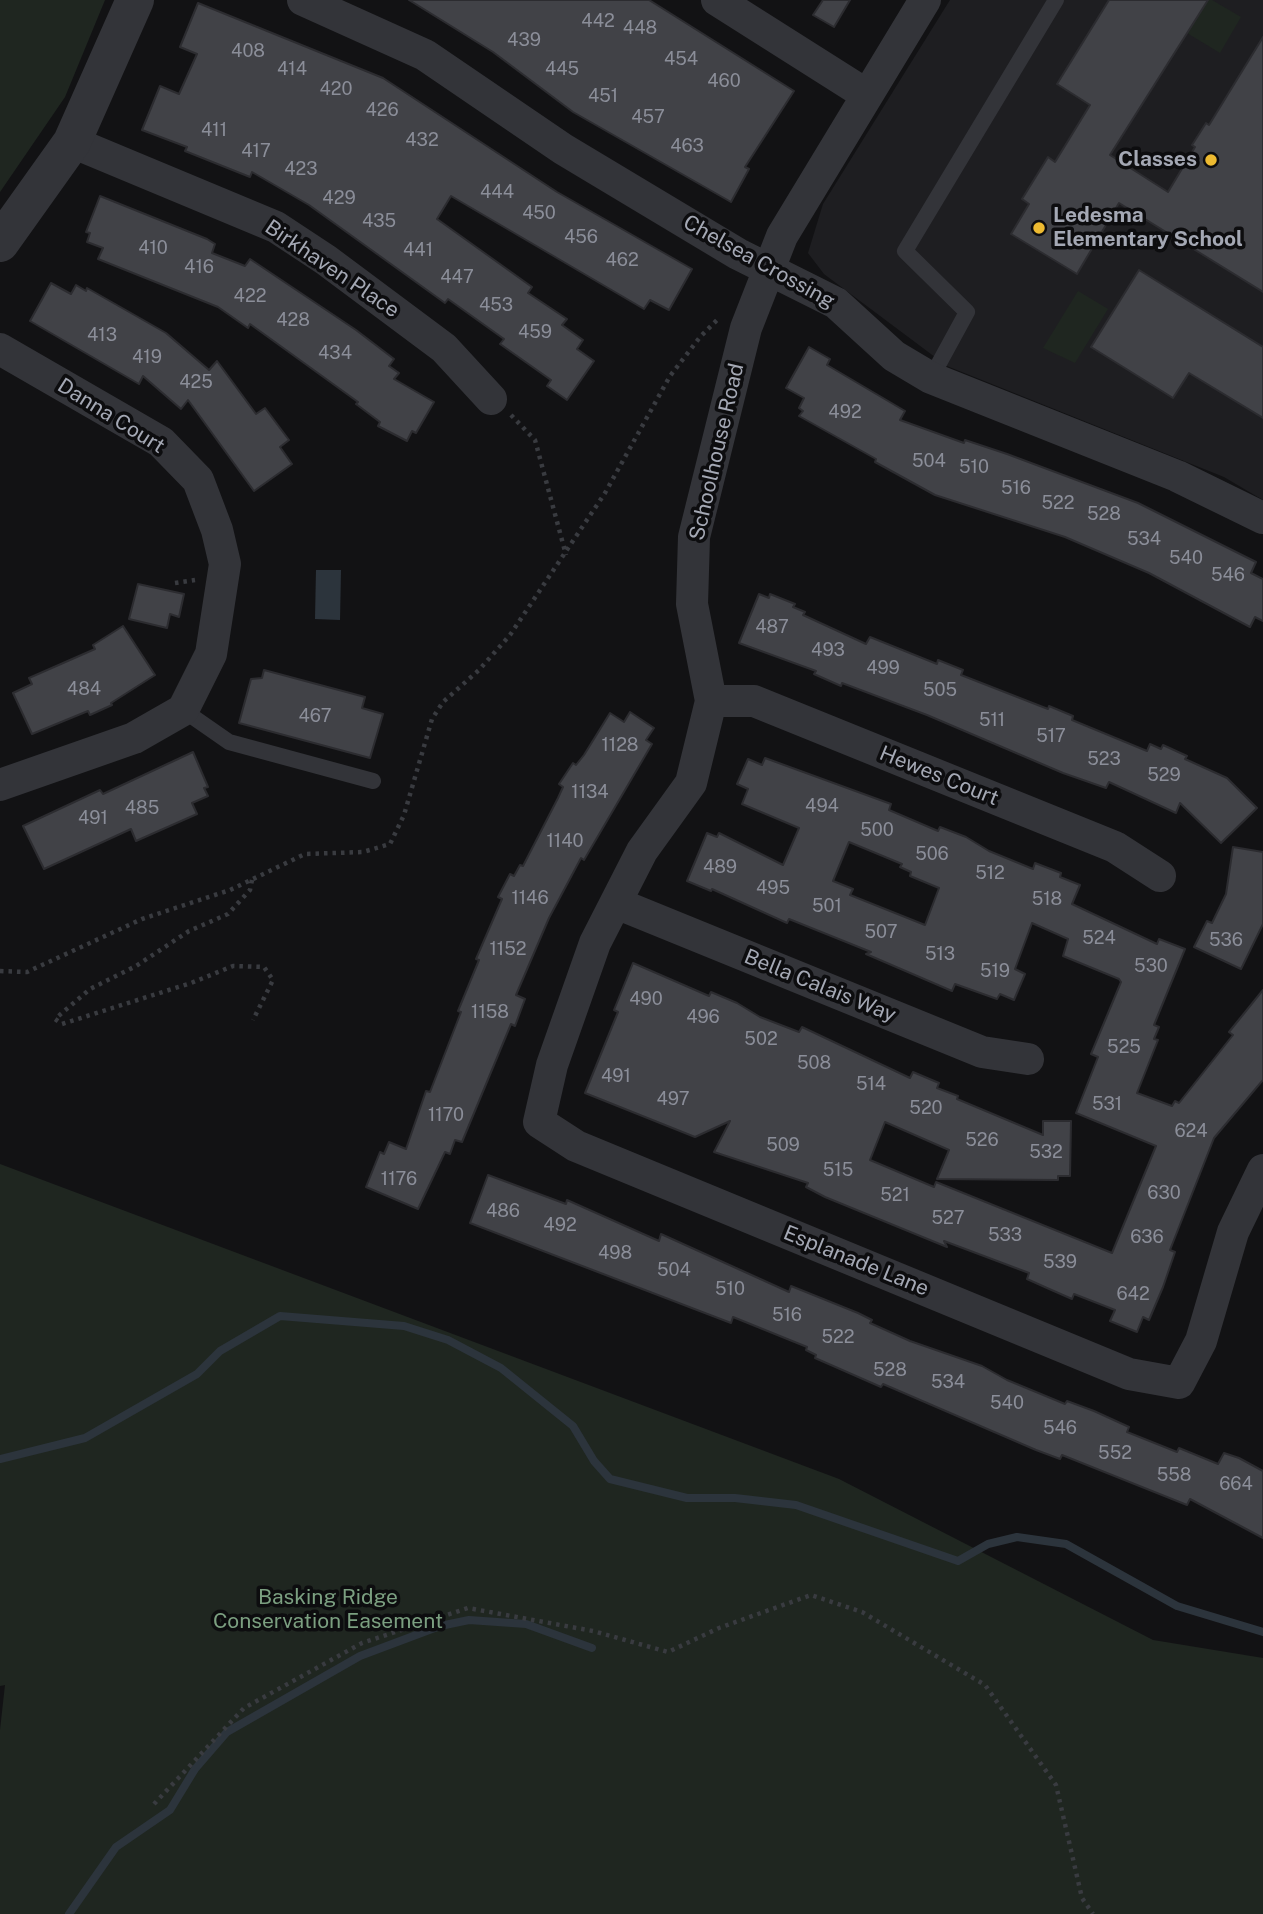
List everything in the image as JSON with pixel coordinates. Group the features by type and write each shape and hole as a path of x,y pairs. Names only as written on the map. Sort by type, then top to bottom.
{"street":[{"path":"0,243 72,142 135,0"},
{"name":"Chelsea Crossing","path":"303,0 425,55 562,149 770,271 836,303 894,356 931,378 1177,476 1263,518"},
{"path":"717,0 867,95"},
{"name":"Schoolhouse Road","path":"539,1122 552,1065 594,943 642,851 691,783 711,701 692,604 694,537 746,328 782,236 925,0"},
{"name":"Birkhaven Place","path":"72,142 276,227 326,260 444,348 491,399"},
{"name":"Danna Court","path":"0,349 161,442 198,480 217,530 225,564 211,654 183,710"},
{"name":"Hewes Court","path":"711,701 754,701 1115,847 1160,876"},
{"path":"0,785 134,738 183,710"},
{"name":"Bella Calais Way","path":"616,903 982,1052 1028,1059"},
{"name":"Esplanade Lane","path":"539,1122 576,1146 1129,1374 1179,1383 1201,1341 1233,1233 1263,1170"}],"lane":[{"path":"931,378 967,312 905,251 1056,0"},
{"path":"183,710 229,742 373,781"}],"path":[{"path":"0,971 27,972 142,919 252,880 305,854 363,852 390,844 404,815 432,719 443,702 479,670 510,635 566,555 670,376 700,337 719,319"},
{"path":"535,440 566,555"},
{"path":"175,583 199,579"},
{"path":"252,880 250,890 228,914 189,931 136,966 90,989 55,1019 62,1024 191,983 233,966 264,967 274,980 253,1020"},
{"path":"154,1804 244,1708 362,1643 468,1608 593,1631 668,1652 719,1628 811,1595 862,1612 985,1685 1056,1785 1082,1898 1093,1914"}],"shaded area":[{"name":"Ledesma Elementary School","path":"950,0 1263,0 1263,500 1224,477 947,366 824,274 808,253 823,204"},
{"path":"316,570 341,570 340,620 315,619"}],"green space":[{"path":"0,0 105,0 65,97 0,192"},
{"path":"1200,0 1212,0 1241,17 1220,53 1182,30"},
{"path":"1078,291 1108,309 1075,363 1043,348"},
{"name":"Basking Ridge Conservation Easement","path":"0,1164 839,1479 1153,1640 1263,1658 1263,1914 0,1914 0,1730 5,1685 0,1686"}],"building":[{"path":"409,0 649,0 794,91 745,167 749,169 731,202 573,112 493,52"},
{"path":"823,0 850,0 834,27 813,15"},
{"path":"1109,0 1208,0 1110,155 1168,192 1195,147 1192,145 1206,123 1209,125 1263,37 1263,292 1119,203 1077,274 1011,234 1029,204 1022,199 1048,157 1055,162 1090,105 1057,84"},
{"path":"198,3 383,78 557,192 692,269 669,310 650,300 644,309 451,196 437,219 532,287 528,293 567,319 562,325 583,340 577,349 594,361 567,400 547,386 551,380 500,344 504,339 448,299 445,303 309,205 252,172 250,177 185,151 187,147 142,130 160,86 179,94 197,54 180,47"},
{"path":"100,196 207,239 215,244 212,253 245,266 250,259 356,330 394,359 389,366 399,373 394,379 434,402 416,433 412,431 407,441 378,426 380,422 356,404 358,402 250,324 248,328 218,307 98,259 103,248 87,242 90,233 86,232"},
{"path":"1139,270 1263,347 1263,418 1189,373 1173,398 1091,347"},
{"path":"51,283 71,294 76,285 86,291 87,288 166,333 209,370 217,361 256,414 265,408 289,440 280,447 292,464 254,491 188,400 181,409 143,376 139,384 30,321"},
{"path":"809,347 830,359 827,365 905,411 900,420 964,443 965,440 1007,454 1138,503 1256,562 1251,573 1263,579 1263,621 1255,617 1250,627 1149,573 1065,537 935,495 875,462 876,459 799,416 803,411 799,408 804,398 786,388"},
{"path":"138,584 184,594 179,617 170,614 167,628 129,619"},
{"path":"759,594 769,598 770,594 795,604 793,607 805,612 803,615 866,644 870,637 937,664 938,660 963,670 961,675 1048,709 1049,706 1073,716 1072,720 1147,751 1150,744 1161,749 1163,745 1187,756 1185,759 1227,778 1257,808 1221,843 1180,803 1176,813 1109,782 1106,788 1063,773 927,715 842,683 841,686 814,674 816,671 739,643"},
{"path":"123,626 155,675 111,703 112,705 90,715 88,711 32,734 13,693 32,684 29,678 95,649 93,645"},
{"path":"264,670 365,697 362,708 383,714 370,758 239,723 251,679 262,678"},
{"path":"630,712 654,728 646,740 652,744 584,860 581,858 549,918 516,995 525,999 515,1026 511,1024 462,1142 455,1140 450,1154 445,1152 418,1209 366,1187 380,1152 384,1154 389,1142 406,1149 426,1091 430,1092 461,1012 458,1011 479,960 476,959 502,899 498,897 510,874 514,876 520,865 523,866 563,787 559,784 573,763 576,765 584,755 610,713 624,722"},
{"path":"193,752 208,787 204,788 208,796 192,803 197,814 136,841 131,829 44,869 23,826 100,790 103,794"},
{"path":"765,758 891,804 889,810 938,831 940,827 966,837 989,851 1033,869 1035,863 1061,873 1060,877 1080,885 1072,904 1157,944 1159,939 1185,949 1154,1025 1159,1027 1154,1039 1158,1040 1137,1093 1172,1106 1175,1101 1179,1103 1233,1035 1229,1032 1263,990 1263,1080 1214,1138 1170,1250 1175,1252 1163,1287 1149,1320 1143,1317 1137,1332 1110,1321 1115,1310 1074,1294 1072,1299 1027,1279 1029,1273 944,1241 947,1247 825,1197 806,1187 808,1183 714,1152 730,1121 695,1137 585,1093 618,1012 614,1010 633,963 709,996 711,992 760,1017 799,1032 802,1027 910,1078 913,1072 939,1083 937,1088 958,1096 957,1099 1043,1135 1043,1121 1071,1121 1070,1176 1058,1176 1058,1180 937,1179 949,1150 885,1122 870,1160 934,1187 936,1182 1112,1253 1156,1146 1076,1113 1098,1057 1091,1054 1121,982 1119,979 1063,956 1068,939 1032,923 1015,969 1025,974 1014,1000 1000,994 997,999 955,984 952,991 866,954 871,952 789,919 787,923 712,889 711,891 687,881 707,833 717,837 719,833 783,865 799,828 742,804 748,789 737,784 748,759 762,765","holes":["849,842 902,864 900,867 911,872 910,876 939,888 925,925 850,895 853,889 833,881"]},
{"path":"1233,847 1263,852 1263,924 1241,969 1194,947 1207,921 1212,923 1226,894"},
{"path":"488,1175 566,1204 567,1200 659,1241 661,1234 789,1292 791,1286 858,1313 872,1320 870,1323 910,1341 982,1366 1007,1380 1065,1404 1067,1401 1094,1411 1129,1427 1127,1432 1177,1452 1179,1448 1218,1464 1224,1453 1239,1458 1263,1471 1263,1538 1190,1499 1187,1505 1062,1455 1060,1459 1036,1450 883,1384 881,1387 815,1358 816,1355 806,1350 807,1347 733,1317 731,1323 470,1223"}],"waterway":[{"path":"0,1459 85,1438 197,1374 220,1351 280,1316 404,1326 448,1340 501,1368 573,1426 594,1461 610,1479 687,1498 735,1498 796,1505 958,1561 988,1544 1017,1537 1066,1544 1177,1606 1263,1632"},
{"path":"69,1914 116,1847 170,1810 195,1769 227,1732 360,1656 440,1626 469,1620 526,1624 592,1648"}],"place":[{"name":"Classes","path":"1211,160"},
{"name":"Ledesma Elementary School","path":"1039,228"}]}
